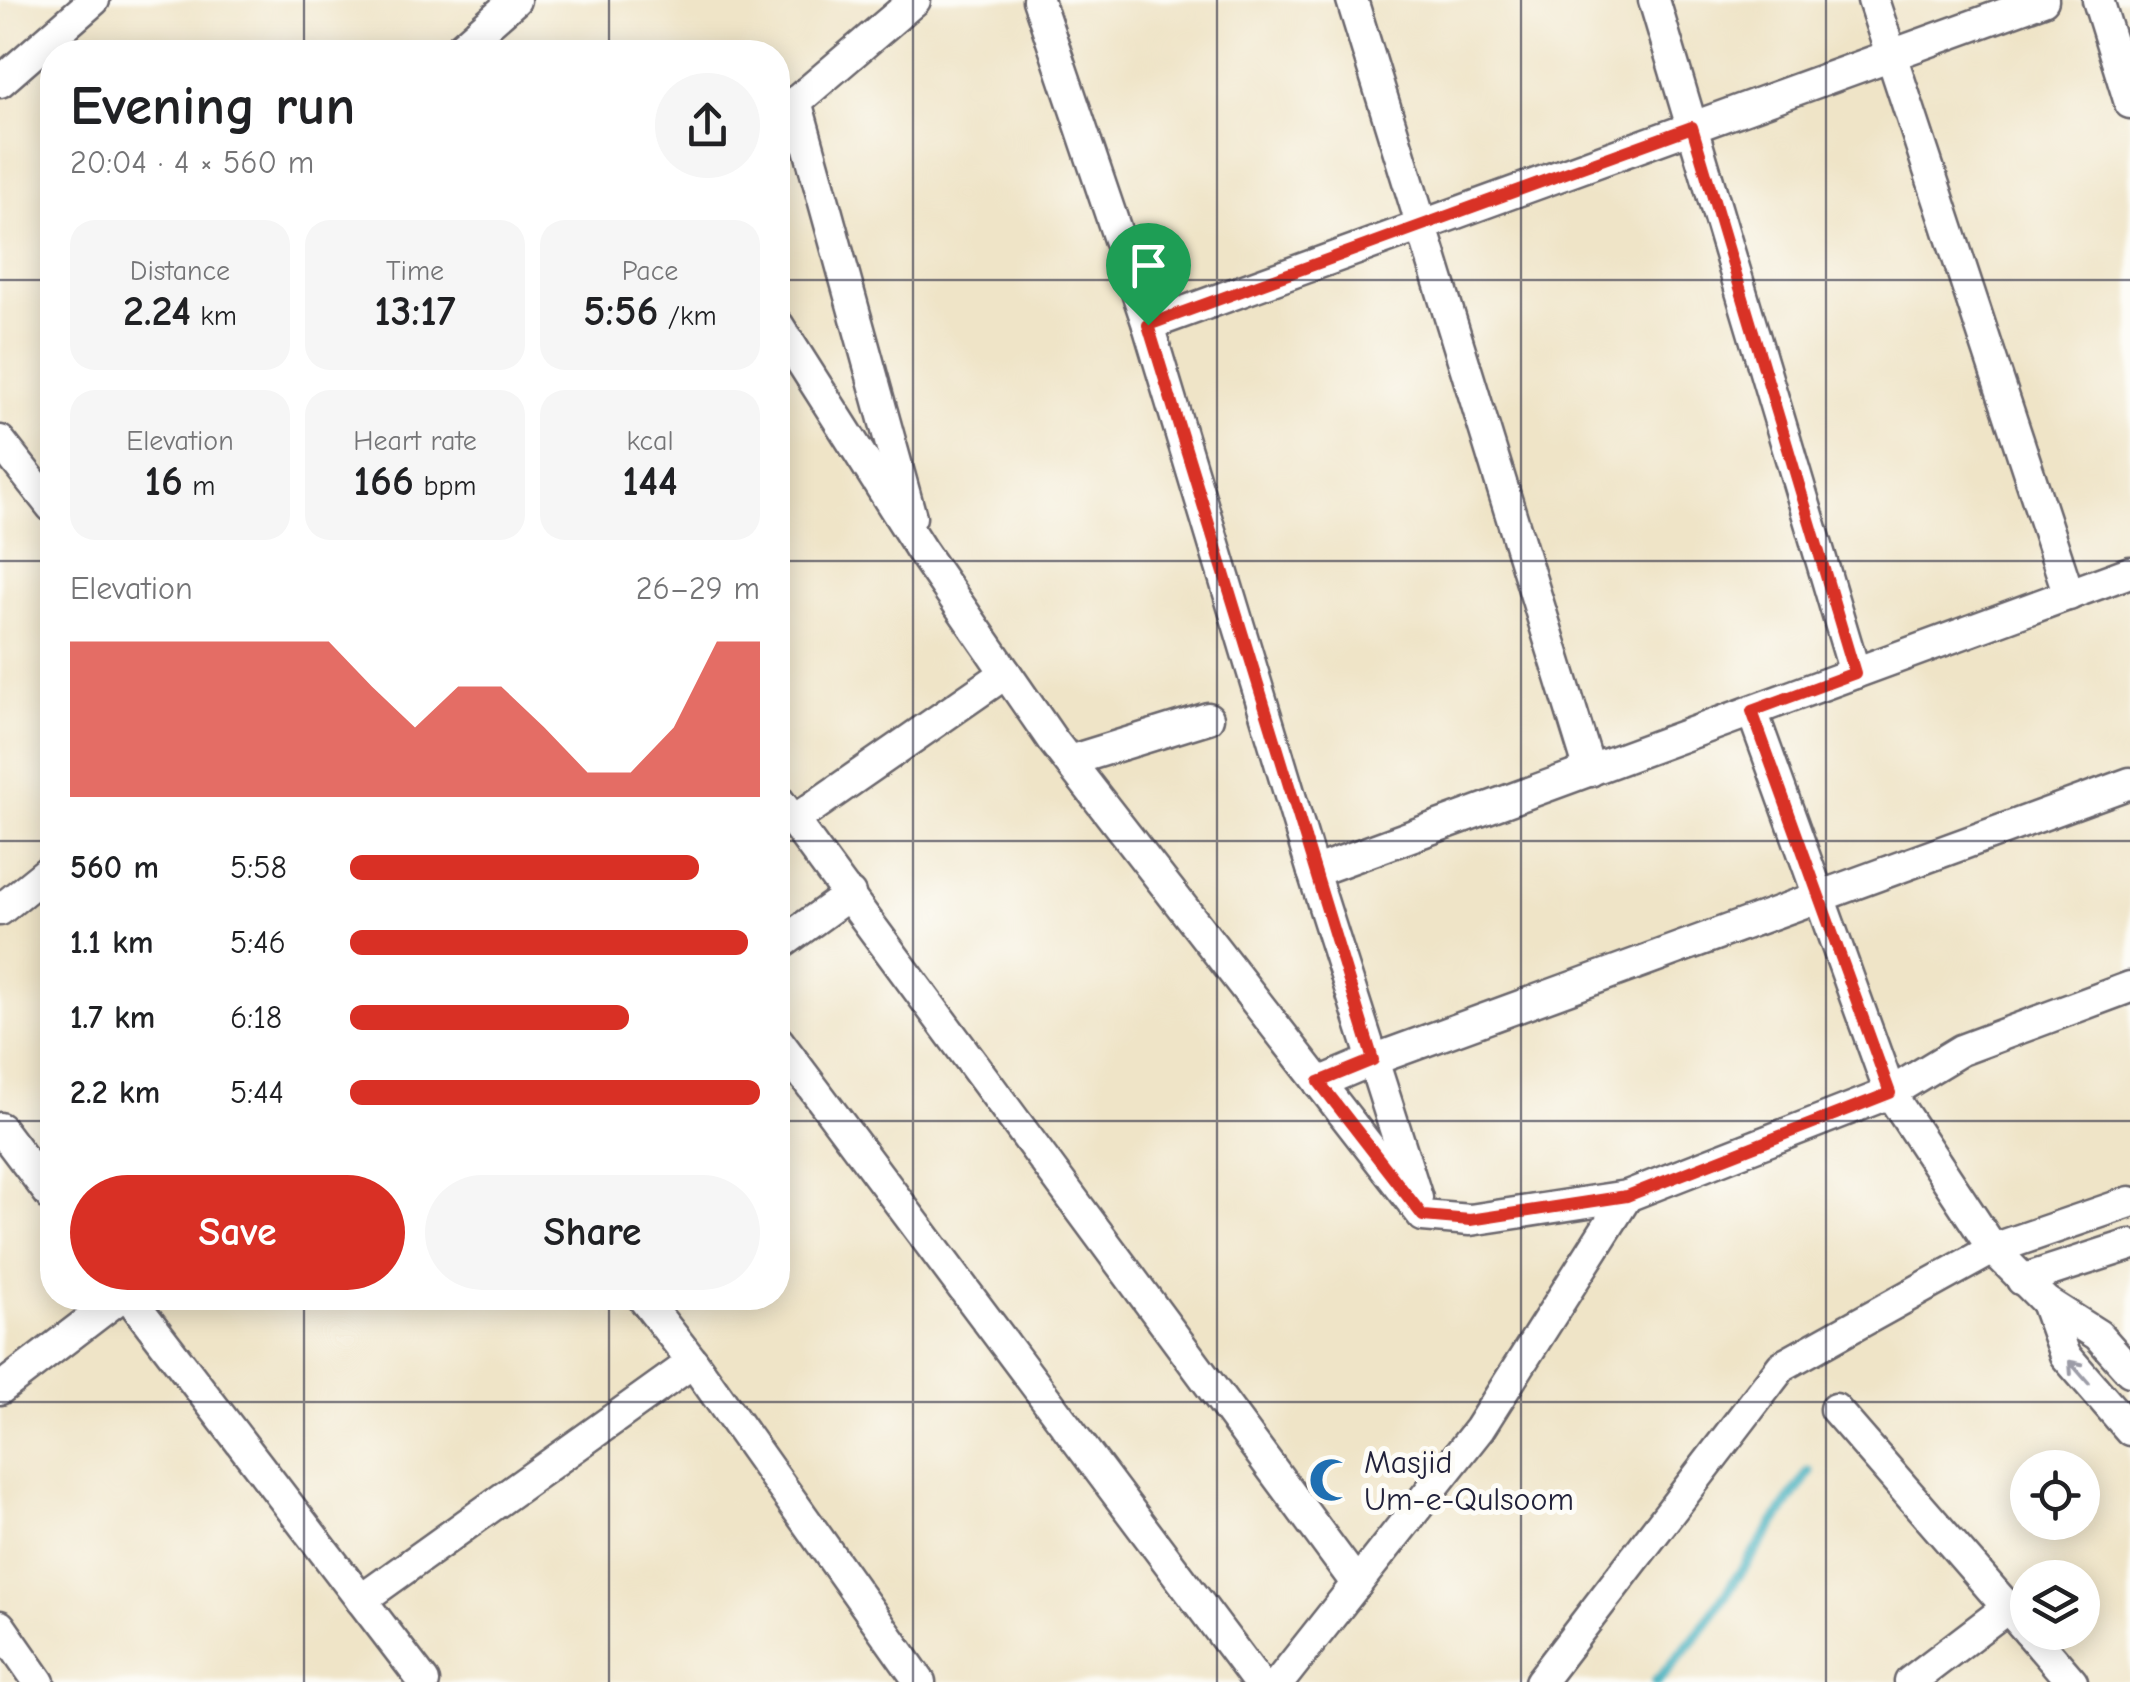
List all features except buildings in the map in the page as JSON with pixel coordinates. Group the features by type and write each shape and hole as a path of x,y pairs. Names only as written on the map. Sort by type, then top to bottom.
{"street":[{"path":"48,40 94,0"},
{"path":"470,40 515,0"},
{"path":"790,106 915,0"},
{"path":"1038,0 1148,325 1313,872 1423,1216"},
{"path":"1352,0 1590,771"},
{"path":"1654,0 1855,673"},
{"path":"1873,0 2069,595"},
{"path":"1148,325 2044,0"},
{"path":"2098,0 2130,103"},
{"path":"0,82 40,47"},
{"path":"790,119 920,550"},
{"path":"790,344 920,550 1069,762 1423,1216 1470,1220 1627,1196 1890,1093 1960,1050 2130,987"},
{"path":"0,441 40,484"},
{"path":"1313,872 2130,572"},
{"path":"790,808 1006,673"},
{"path":"1752,711 1890,1093 1994,1250 2046,1302 2098,1335 2130,1371"},
{"path":"1069,762 1208,718"},
{"path":"1319,1082 2130,782"},
{"path":"790,815 1357,1584"},
{"path":"0,910 40,878"},
{"path":"790,937 850,894"},
{"path":"790,1057 1258,1682"},
{"path":"0,1128 40,1181"},
{"path":"1278,1682 1479,1429 1627,1196"},
{"path":"1540,1682 1782,1366 1994,1250 2130,1202"},
{"path":"2022,1280 2130,1245"},
{"path":"2046,1302 2065,1355 2130,1430"},
{"path":"0,1389 103,1310"},
{"path":"139,1310 424,1682"},
{"path":"652,1310 920,1682"},
{"path":"361,1600 693,1362"},
{"path":"1835,1409 2010,1611"},
{"path":"1910,1682 2007,1608"},
{"path":"0,1626 39,1682"},
{"path":"2044,1650 2072,1682"}],"waterway":[{"path":"1656,1682 1699,1633 1809,1472"}],"place":[{"name":"Masjid Um-e-Qulsoom","path":"1331,1480"}],"route":[{"path":"1692,127 1855,673 1752,711 1890,1093 1627,1196 1470,1220 1423,1216 1319,1082 1373,1060 1148,325 1692,127"}]}
